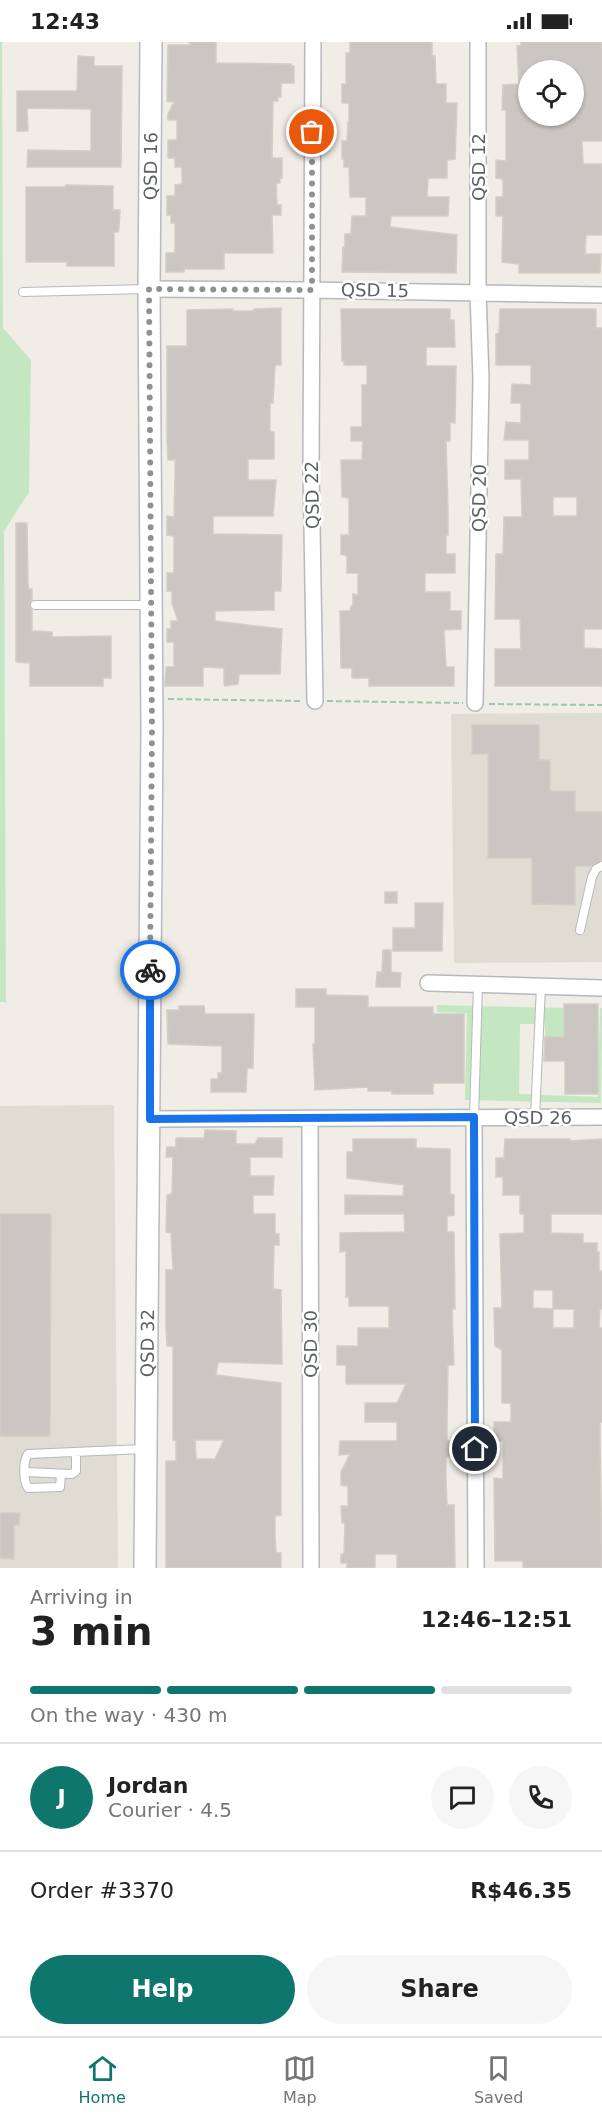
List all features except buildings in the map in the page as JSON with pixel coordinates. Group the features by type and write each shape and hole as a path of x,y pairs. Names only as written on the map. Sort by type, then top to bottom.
{"street":[{"name":"QSD 16","path":"150,699 151,42"},
{"name":"QSD 22","path":"313,42 311,469 315,701"},
{"name":"QSD 12","path":"478,42 478,292"},
{"name":"QSD 15","path":"149,289 602,295"},
{"name":"QSD 20","path":"475,703 480,390 478,292"},
{"name":"QSD 32","path":"145,1568 150,1119 150,699"},
{"path":"428,982 602,988"},
{"path":"474,1117 476,1568"},
{"name":"QSD 26","path":"150,1119 602,1117"},
{"name":"QSD 30","path":"310,1119 311,1568"}],"lane":[{"path":"23,292 149,289"},
{"path":"35,605 150,605"},
{"path":"580,930 592,877 596,869 602,866"},
{"path":"474,1117 478,984"},
{"path":"535,1117 541,986"},
{"path":"61,1474 60,1487 28,1488 26,1458 28,1454 146,1449"},
{"path":"26,1472 72,1474 76,1471 76,1452"}],"path":[{"path":"150,699 602,705"}],"shaded area":[{"path":"602,713 602,962 454,963 451,714"},
{"path":"114,1105 118,1568 0,1568 0,1106"}],"green space":[{"path":"0,42 2,42 3,328 31,360 29,492 4,531 6,1002 0,1002"},
{"path":"437,1005 568,1008 567,1042 545,1041 545,1024 520,1024 519,1094 598,1097 600,1008 602,1008 601,1103 465,1100 467,1013 437,1012"}],"way so far":[{"path":"150,970 152,729 149,289 312,290 312,132"}],"route":[{"path":"150,970 150,1119 474,1117 475,1449"}]}
